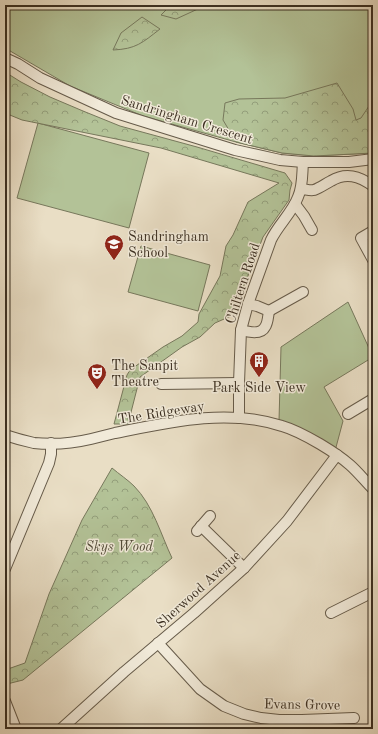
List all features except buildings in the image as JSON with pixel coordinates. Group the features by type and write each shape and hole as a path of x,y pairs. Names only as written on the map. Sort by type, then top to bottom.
{"street":[{"name":"Sandringham Crescent","path":"5,58 18,64 40,78 116,113 235,150 280,160 303,162 349,162 373,160"},
{"name":"Chiltern Road","path":"239,418 241,330 248,304 271,240 274,233 295,204 301,189 303,162"},
{"path":"301,189 313,190 339,177 347,176 354,176 365,180 373,186"},
{"path":"295,204 312,230"},
{"path":"373,230 361,238 373,260"},
{"path":"241,330 256,332 263,330 266,326 269,311 302,292"},
{"path":"248,304 269,311"},
{"path":"161,384 239,383"},
{"path":"348,414 373,399"},
{"name":"The Ridgeway","path":"5,435 34,442 51,443 90,439 151,425 193,419 239,418 271,422 297,432 337,455 350,465 373,489"},
{"path":"5,569 49,463 51,443"},
{"name":"Sherwood Avenue","path":"61,729 244,568 287,521 337,455"},
{"path":"210,516 199,529 244,568"},
{"path":"339,612 373,592"},
{"name":"Evans Grove","path":"158,643 200,689 224,706 237,711 261,718 279,720 354,718"},
{"path":"5,701 16,729"}],"green space":[{"path":"5,5 373,5 373,153 314,156 282,153 236,142 143,116 70,86 5,48"},
{"path":"171,5 204,5 176,19 161,15"},
{"path":"142,17 160,29 133,47 113,50 121,33"},
{"path":"5,72 50,97 120,126 285,173 292,183 289,200 263,237 231,316 215,323 200,337 182,347 140,377 128,424 114,424 127,375 130,370 182,336 198,322 199,314 220,276 226,246 233,235 248,202 279,183 161,148 22,120 5,113"},
{"path":"337,83 353,109 356,120 361,118 373,100 373,153 314,156 282,153 236,142 223,120 225,103 239,99 285,98"},
{"path":"38,123 149,153 129,228 17,198"},
{"path":"141,246 210,265 198,311 128,292"},
{"path":"348,302 373,357 324,387 343,421 335,451 279,421 281,347"},
{"name":"Skys Wood","path":"112,468 134,486 141,494 156,520 172,558 23,680 7,684 5,670 25,663 49,594 82,520"}],"place":[{"name":"Sandringham School","path":"114,261"},
{"name":"Park Side View","path":"259,378"},
{"name":"The Sanpit Theatre","path":"97,390"}]}
